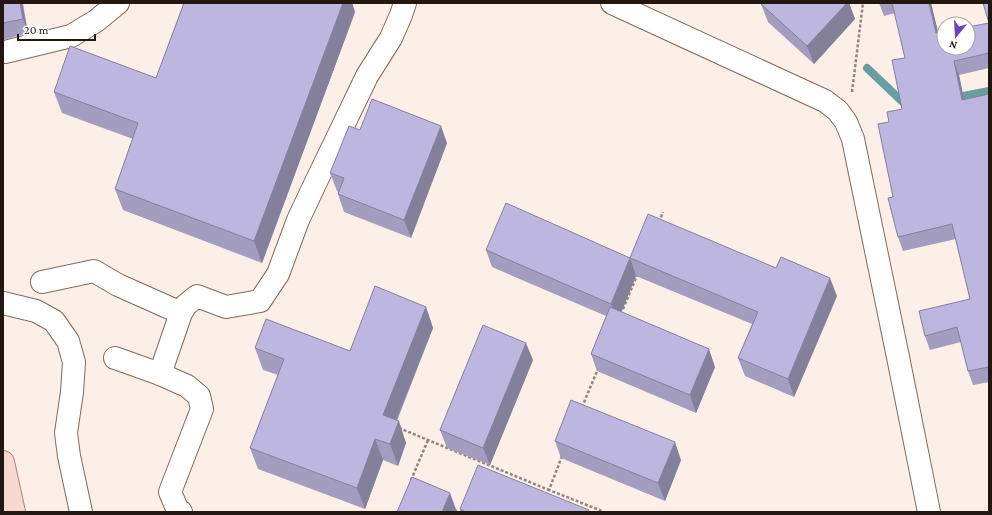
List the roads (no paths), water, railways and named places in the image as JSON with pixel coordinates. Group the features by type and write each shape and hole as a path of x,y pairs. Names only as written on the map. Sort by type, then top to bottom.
{"main road":[{"path":"3,462 14,512"}],"lane":[{"path":"5,52 71,36 96,21 118,3"},
{"path":"160,374 181,314 186,305 197,296 226,306 260,301 278,274 298,220 314,184 368,76 391,38 405,3"},
{"path":"612,3 824,101 838,111 846,122 853,139 929,512"},
{"path":"42,282 94,271 118,285 181,314"},
{"path":"3,303 36,311 54,321 68,341 74,362 72,392 66,433 69,456 81,512"},
{"path":"115,358 160,374 187,386 199,396 202,409 170,492 178,511 181,512"}],"waterway":[{"path":"867,68 907,106"},
{"path":"953,98 989,91"}]}
